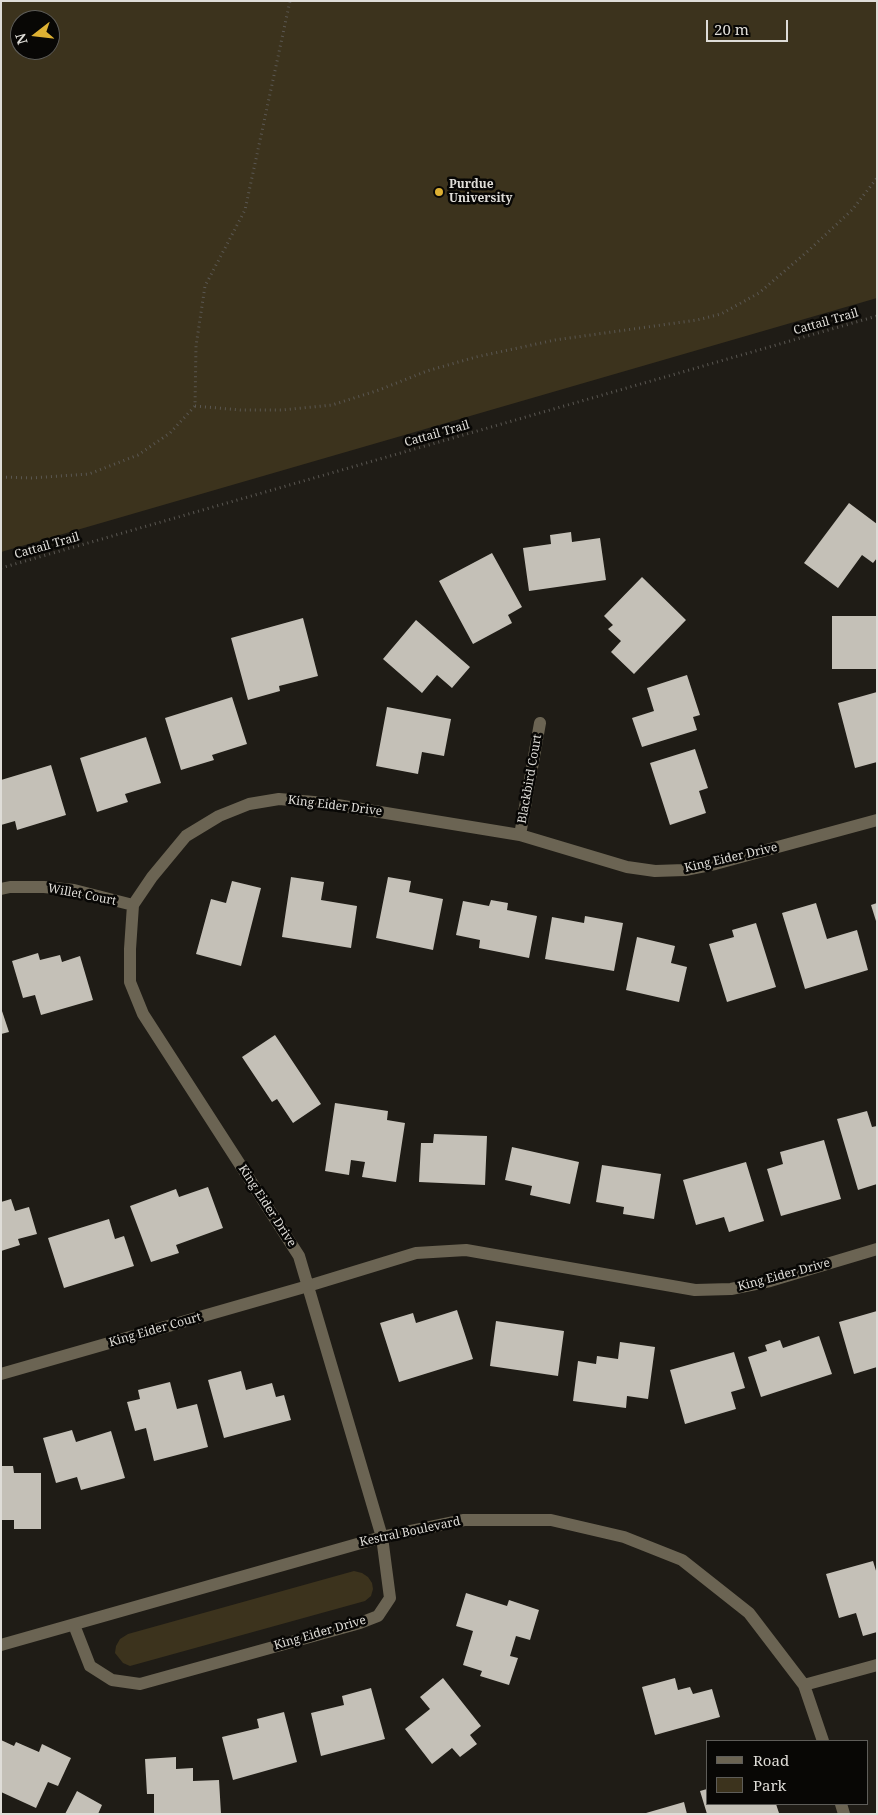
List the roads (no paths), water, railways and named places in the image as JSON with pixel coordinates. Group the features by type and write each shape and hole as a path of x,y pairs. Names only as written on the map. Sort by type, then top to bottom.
{"street":[{"name":"Blackbird Court","path":"520,835 540,723"},
{"name":"King Eider Drive","path":"74,1624 90,1666 112,1680 140,1684 360,1623 378,1616 390,1598 382,1537 299,1256 142,1014 130,982 133,906 152,877 186,836 219,816 248,804 279,799 325,803 520,835 627,867 655,871 685,870 714,864 877,820"},
{"name":"Willet Court","path":"1,889 10,887 44,887 74,890 133,906"},
{"name":"King Eider Drive","path":"308,1286 416,1253 466,1250 694,1290 731,1288 770,1281 877,1250"},
{"name":"King Eider Court","path":"1,1374 308,1286"},
{"name":"Kestral Boulevard","path":"1,1645 382,1537 464,1520 550,1520 624,1536 682,1560 749,1613 804,1685 823,1740"},
{"path":"804,1685 877,1666"}],"place":[{"name":"Purdue University","path":"439,192"}]}
